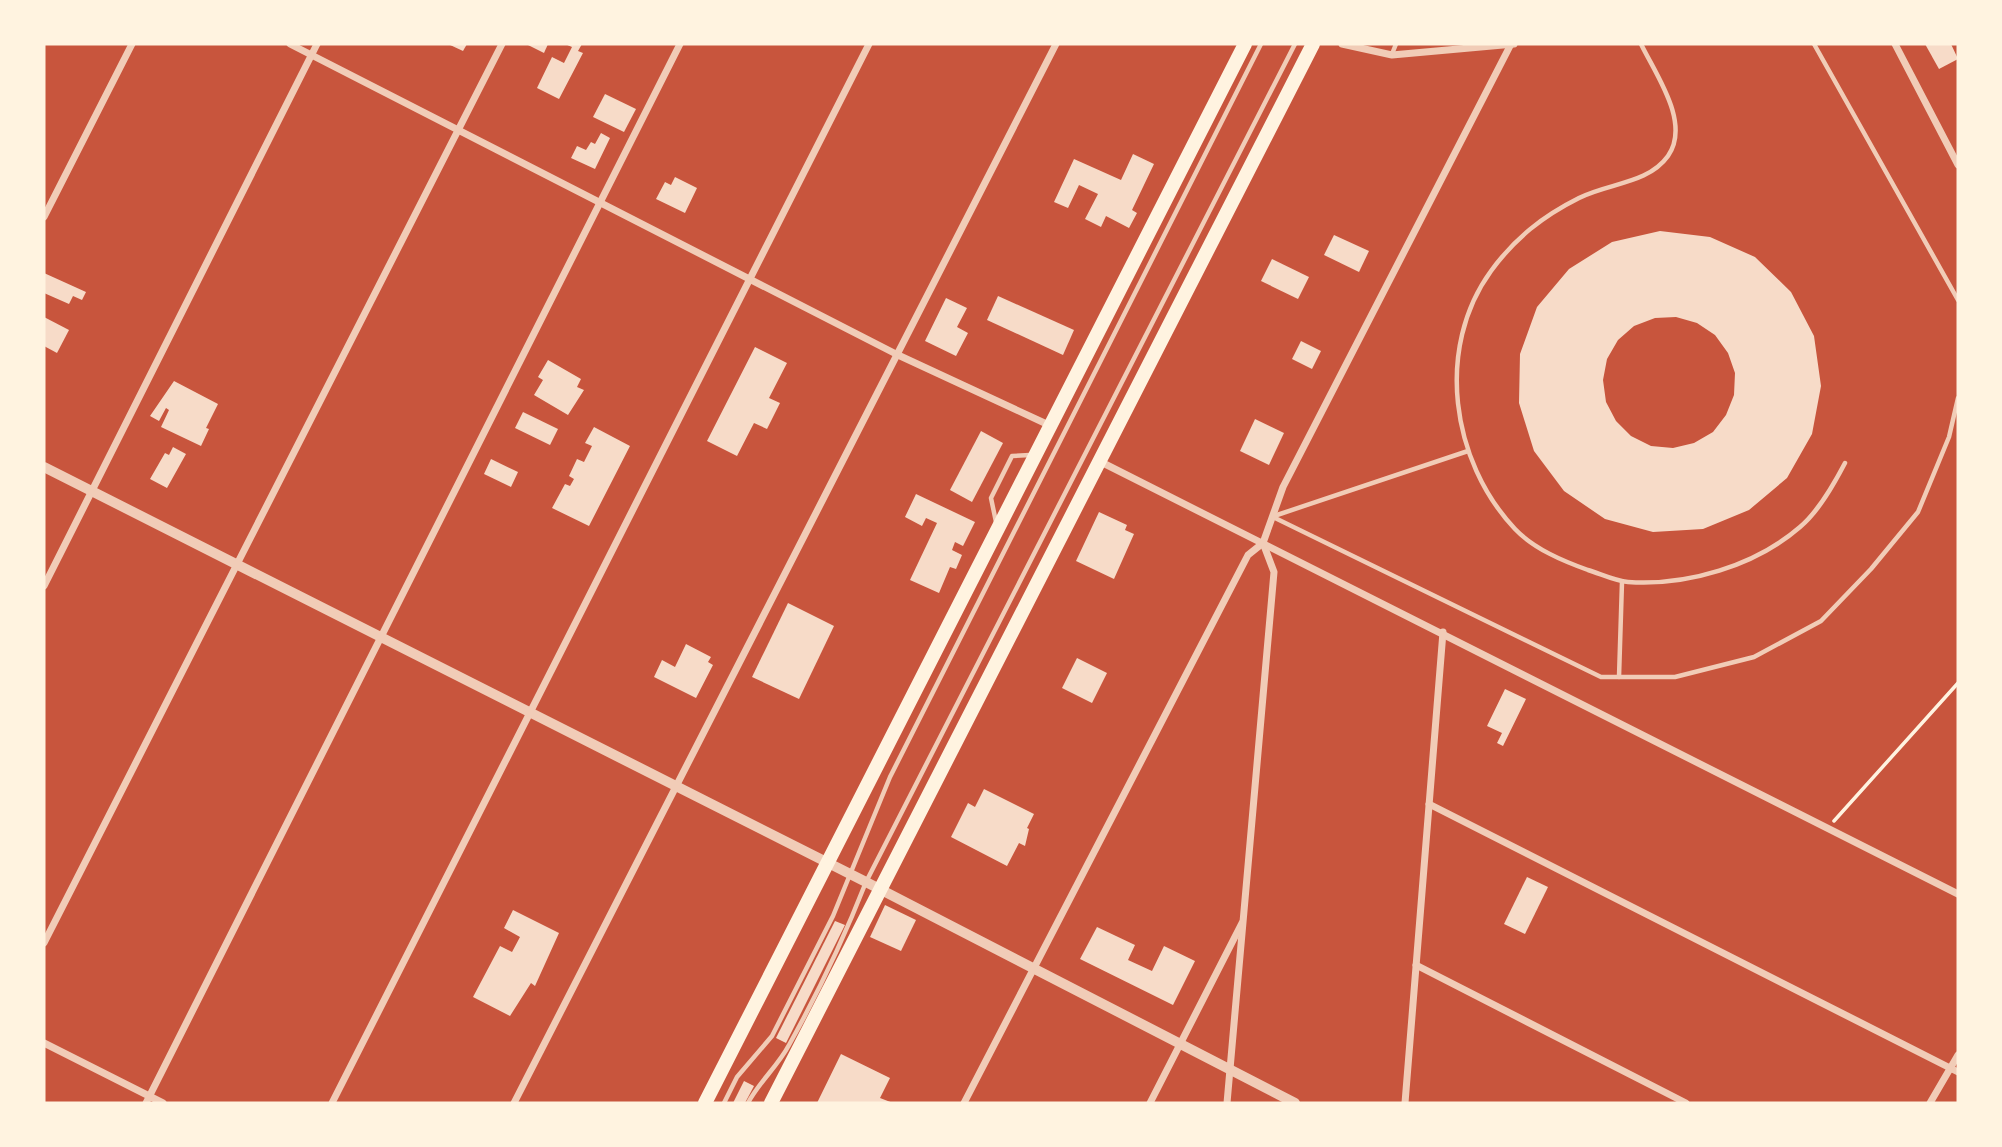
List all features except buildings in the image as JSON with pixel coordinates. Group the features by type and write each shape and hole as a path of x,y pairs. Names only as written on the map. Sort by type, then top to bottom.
{"main road":[{"path":"705,1103 1038,455 1245,44"},
{"path":"771,1103 1313,44"}],"street":[{"path":"44,217 132,44"},
{"path":"290,44 898,355 1052,427"},
{"path":"44,586 317,44"},
{"path":"44,943 502,44"},
{"path":"148,1100 598,202 680,44"},
{"path":"332,1103 869,44"},
{"path":"514,1103 1056,44"},
{"path":"1342,44 1392,55 1512,45"},
{"path":"1895,44 1958,165"},
{"path":"964,1103 1248,555 1263,543 1283,487 1512,45"},
{"path":"1098,461 1443,632 1958,894"},
{"path":"44,467 676,789 866,882 1032,970 1295,1103"},
{"path":"1227,1103 1274,572 1263,543"},
{"path":"1405,1103 1443,632"},
{"path":"1429,804 1958,1072"},
{"path":"1150,1103 1244,920"},
{"path":"1416,965 1686,1103"},
{"path":"44,1043 148,1100 163,1103"},
{"path":"1930,1103 1958,1055"}],"lane":[{"path":"724,1103 737,1077 772,1036 833,916 890,778 1262,44"},
{"path":"748,1103 756,1088 788,1049 848,928 866,882 1295,44"},
{"path":"1392,55 1396,44"},
{"path":"1641,44 1676,118 1676,136 1669,155 1654,171 1581,197 1526,229 1489,273 1461,332 1455,387 1468,451 1481,479 1516,529 1558,559 1622,582 1692,578 1752,559 1801,527 1833,485 1845,463"},
{"path":"1814,44 1958,300"},
{"path":"1273,517 1601,677 1675,677 1754,657 1821,621 1871,569 1918,512 1949,437 1958,398"},
{"path":"1273,517 1468,451"},
{"path":"998,530 991,498 1012,456 1038,455"},
{"path":"1619,677 1622,582"}],"path":[{"path":"1828,828 1958,683"}]}
